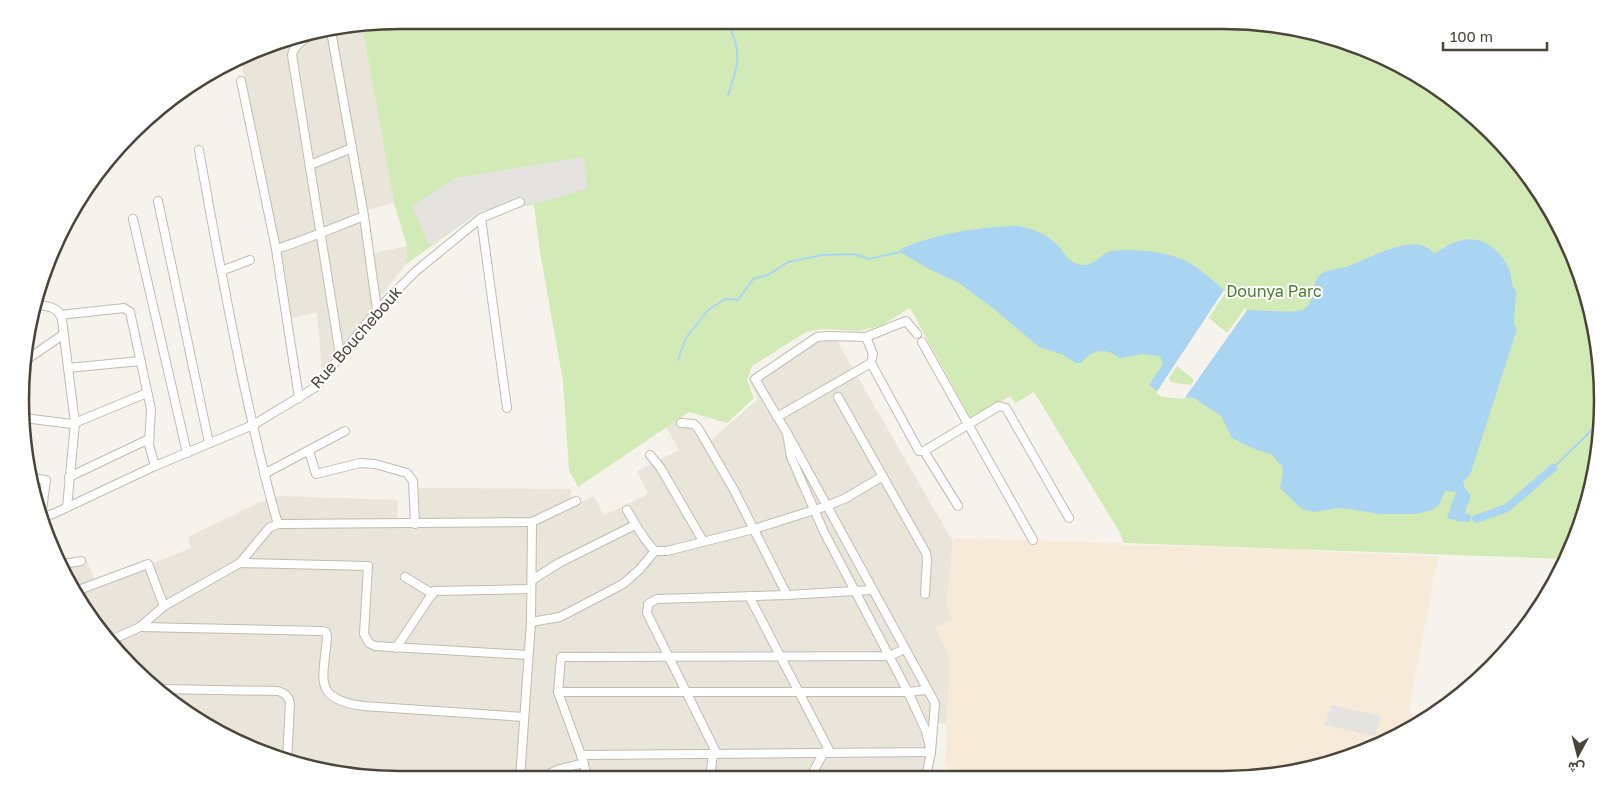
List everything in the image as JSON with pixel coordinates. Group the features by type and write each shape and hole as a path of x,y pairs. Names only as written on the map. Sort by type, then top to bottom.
{"street":[{"path":"332,35 364,216 377,310"},
{"path":"301,42 293,50 292,55 322,231 340,355"},
{"path":"241,81 276,249 299,398"},
{"path":"310,165 352,148"},
{"path":"199,150 220,271 264,474 278,524"},
{"path":"158,200 209,443"},
{"name":"Rue Bouchebouk","path":"47,515 155,466 253,425 316,387 377,310 416,271 481,218 520,202"},
{"path":"276,249 300,242 322,231 364,216"},
{"path":"481,218 507,408"},
{"path":"133,219 187,453"},
{"path":"220,271 250,260"},
{"path":"41,306 54,308 60,315 64,334 75,423 67,507"},
{"path":"60,315 124,308 132,314 148,393 151,417 149,448 155,466"},
{"path":"917,334 906,321 866,337 817,337 756,377 755,381 787,433 935,703 931,752 927,771"},
{"path":"32,356 64,334"},
{"path":"866,337 872,354 871,363 919,450 924,451 958,506"},
{"path":"922,342 1033,540"},
{"path":"68,368 140,361"},
{"path":"777,417 871,363"},
{"path":"30,419 66,424 75,423 148,393"},
{"path":"838,397 926,552 925,594"},
{"path":"924,451 999,406 1006,408 1069,518"},
{"path":"681,423 694,424 698,428 734,490 787,595"},
{"path":"264,474 345,432"},
{"path":"787,433 792,457 814,509 908,692 926,731 931,752"},
{"path":"69,477 149,439"},
{"path":"309,451 316,474 360,464 375,464 407,473 413,481 415,524"},
{"path":"650,455 660,467 703,541"},
{"path":"655,551 667,551 754,529 827,506 846,498 883,476"},
{"path":"37,479 46,480 43,503"},
{"path":"115,638 140,627 164,606 240,563 270,528 278,524 532,522 576,501"},
{"path":"627,510 635,525 655,551"},
{"path":"520,771 531,622 532,522"},
{"path":"532,580 559,563 635,525"},
{"path":"531,622 560,617 623,584 640,570 655,551"},
{"path":"66,563 81,561"},
{"path":"240,563 368,566 364,634 369,643 375,646 528,655"},
{"path":"80,589 148,564 164,606"},
{"path":"405,577 432,594"},
{"path":"396,648 434,592 531,589"},
{"path":"711,771 715,754 687,691 647,612 648,604 657,599 872,590"},
{"path":"749,596 799,691 827,752"},
{"path":"140,627 322,631 326,632 327,636 323,685 328,694 339,701 363,706 523,717"},
{"path":"586,771 558,692 562,657 889,656 905,649"},
{"path":"167,689 278,691 284,693 290,703 287,754"},
{"path":"558,692 908,692 927,690"},
{"path":"815,771 827,752"},
{"path":"555,771 583,759 715,754 931,752"}],"shaded area":[{"path":"363,31 394,203 367,210 373,253 407,246 406,264 322,372 317,312 289,319 242,64 281,48 304,41"},
{"path":"584,157 587,189 534,204 482,210 430,246 412,206 456,178"},
{"path":"833,334 953,542 947,603 953,619 936,628 950,659 947,724 932,722 926,771 400,771 352,768 304,759 281,752 236,733 214,722 174,695 137,663 105,626 78,586 65,560 85,556 97,585 191,548 188,537 260,502 280,496 398,500 397,518 419,518 419,488 571,489 570,507 594,496 604,515 648,494 637,471 679,450 665,425 680,419 697,421 710,441 758,399 748,377"},
{"path":"954,538 1121,543 1123,545 1305,549 1311,551 1438,557 1409,709 1414,719 1387,733 1342,752 1319,759 1271,768 1223,771 950,771 945,763 950,659 936,628 953,619 947,603"},
{"path":"1331,705 1381,716 1375,736 1325,725"}],"green space":[{"name":"Dounya Parc","path":"400,29 1223,29 1271,32 1319,41 1342,48 1387,67 1409,78 1449,105 1486,137 1502,155 1518,174 1545,214 1575,281 1582,304 1591,352 1594,400 1593,424 1591,448 1582,496 1575,519 1558,559 1124,543 1120,533 1034,392 1015,403 1010,396 971,419 910,308 881,326 858,331 824,329 806,332 752,366 747,380 754,398 727,423 689,412 578,487 569,470 563,381 540,252 534,205 482,210 406,264 407,246 394,203 363,31"}],"water":[{"path":"1018,226 1042,233 1077,264 1093,263 1108,252 1121,250 1152,252 1183,260 1200,270 1224,290 1206,318 1227,336 1247,310 1285,312 1304,309 1312,298 1315,283 1320,275 1330,270 1349,266 1393,248 1417,244 1427,247 1434,254 1452,243 1467,239 1489,245 1501,256 1510,272 1516,291 1514,324 1517,329 1470,475 1463,481 1465,489 1471,496 1461,522 1447,518 1456,492 1445,491 1439,505 1432,510 1416,514 1379,514 1338,508 1314,512 1302,509 1280,488 1283,472 1282,466 1271,454 1257,450 1232,438 1221,416 1194,398 1163,395 1149,385 1163,364 1160,356 1143,354 1120,358 1110,352 1099,351 1085,358 1081,363 1076,363 1061,354 1039,347 994,309 959,283 931,270 900,252 901,249 915,243 944,235 973,229","holes":["1176,363 1198,379 1192,388 1168,384 1166,378"]}],"pier":[{"path":"1224,290 1226,292 1209,318 1227,333 1245,308 1247,310 1184,399 1162,397 1156,393","holes":["1177,366 1194,380 1191,385 1170,382 1169,378"]}],"waterway":[{"path":"728,95 738,57 730,29"},
{"path":"678,360 686,338 708,310 725,299 738,300 753,279 768,275 788,262 822,255 854,254 869,259 900,252"},
{"path":"1553,468 1593,429"},
{"path":"1476,519 1507,508 1553,468"},
{"path":"1463,517 1467,518"}]}
